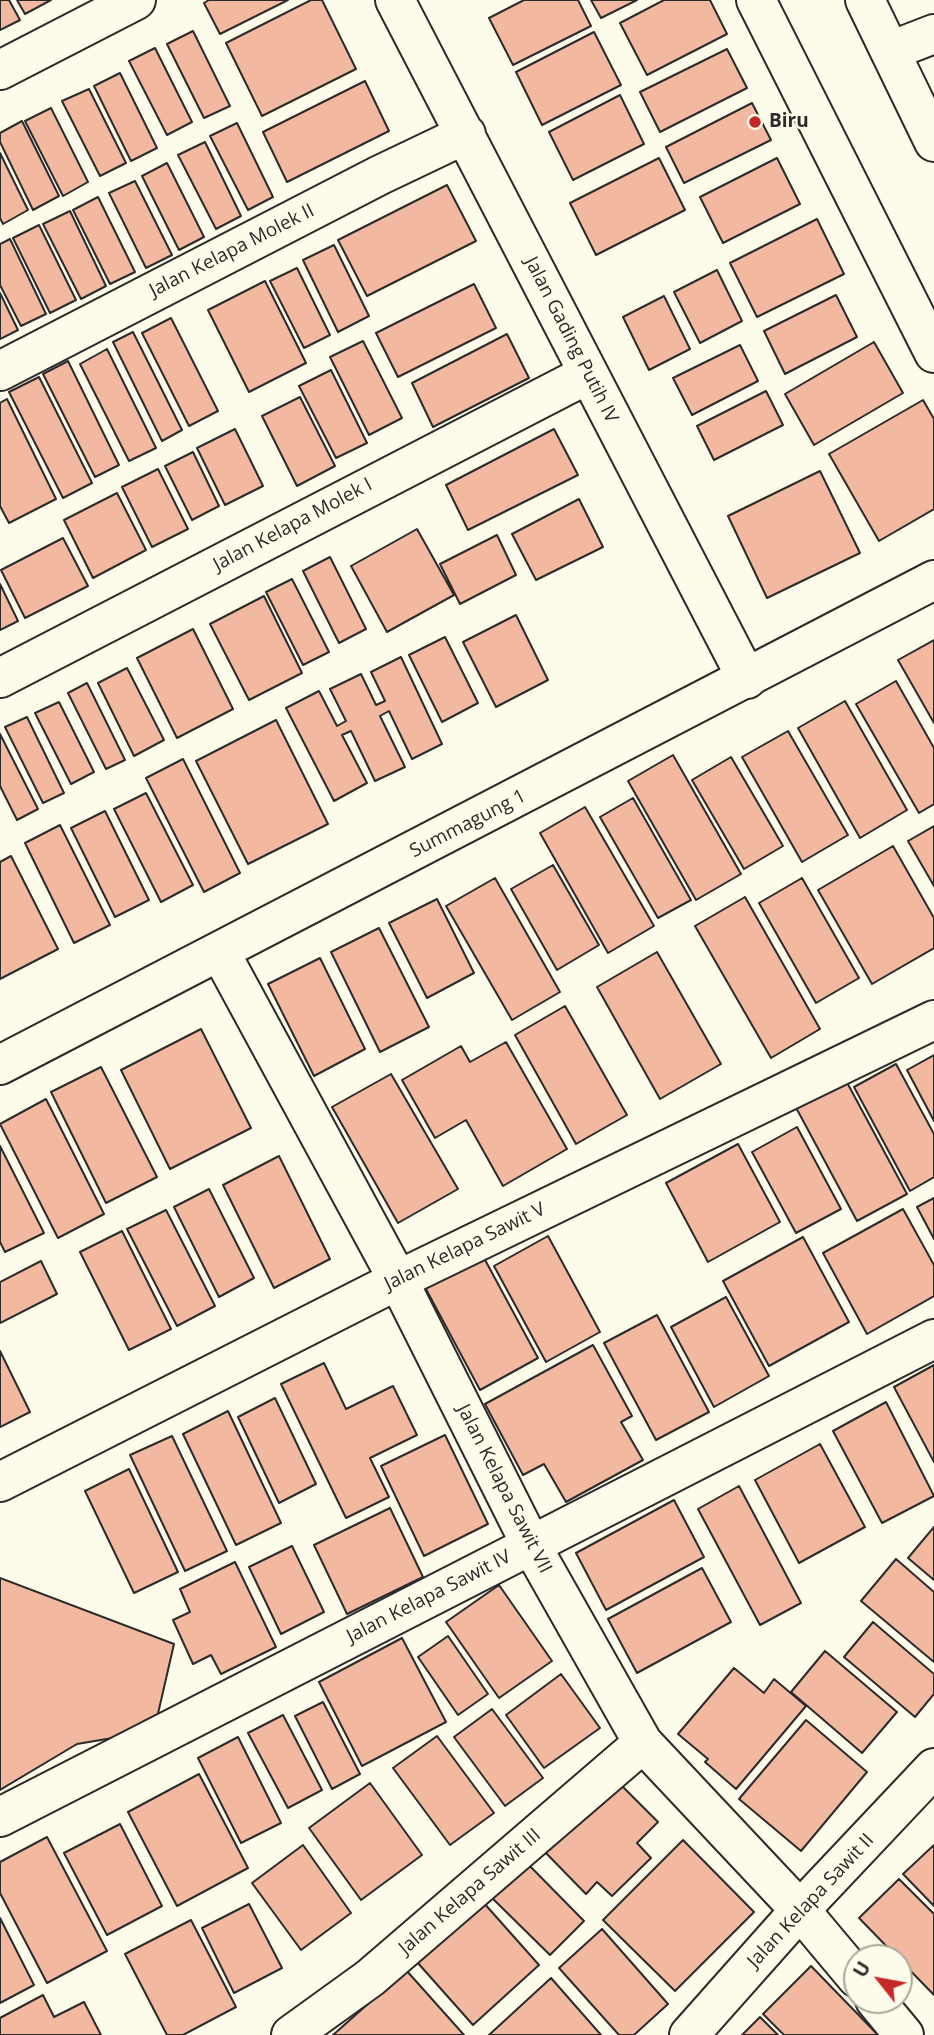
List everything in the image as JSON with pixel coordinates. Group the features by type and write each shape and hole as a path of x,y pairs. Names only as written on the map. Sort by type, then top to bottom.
{"street":[{"path":"0,70 136,0"},
{"name":"Jalan Gading Putih IV","path":"395,0 747,679"},
{"path":"756,0 934,353"},
{"path":"864,0 934,142"},
{"path":"890,51 934,34"},
{"name":"Jalan Kelapa Molek II","path":"0,371 380,175 466,134"},
{"name":"Jalan Kelapa Molek I","path":"0,678 588,374"},
{"name":"Summagung 1","path":"0,1065 934,580"},
{"name":"Jalan Kelapa Sawit VII","path":"220,952 398,1280 531,1545 643,1742 800,1910 843,1961"},
{"name":"Jalan Kelapa Sawit V","path":"0,1482 398,1280 934,1020"},
{"name":"Jalan Kelapa Sawit IV","path":"0,1818 934,1339"},
{"name":"Jalan Kelapa Sawit III","path":"291,2035 370,1978 643,1742"},
{"name":"Jalan Kelapa Sawit II","path":"690,2035 800,1910 934,1768"},
{"path":"887,2014 904,2035"}],"building":[{"path":"0,0 9,0 20,20 0,30"},
{"path":"17,0 51,0 25,14"},
{"path":"209,0 288,0 220,34 204,3"},
{"path":"311,0 322,0 356,69 262,116 226,43"},
{"path":"524,0 578,0 591,26 513,65 489,18"},
{"path":"591,0 637,0 601,18"},
{"path":"664,0 710,0 727,34 647,75 620,23"},
{"path":"193,31 230,106 204,118 167,44"},
{"path":"594,32 621,85 542,125 516,72"},
{"path":"155,48 192,122 167,135 129,61"},
{"path":"727,49 747,88 660,132 640,92"},
{"path":"120,73 157,148 131,161 94,86"},
{"path":"365,81 389,131 287,182 263,132"},
{"path":"89,89 126,163 100,176 62,101"},
{"path":"620,95 644,144 573,180 549,132"},
{"path":"752,103 771,140 684,183 666,147"},
{"path":"51,108 88,182 63,196 25,121"},
{"path":"22,121 59,196 33,210 0,142 0,133"},
{"path":"237,123 273,197 248,210 210,136"},
{"path":"205,142 241,216 216,229 178,155"},
{"path":"0,153 28,210 3,224 0,218"},
{"path":"659,158 685,210 596,255 570,203"},
{"path":"777,158 800,204 723,243 700,197"},
{"path":"167,163 204,237 179,250 142,176"},
{"path":"135,181 172,255 146,268 109,193"},
{"path":"447,185 476,241 367,296 338,240"},
{"path":"98,197 135,272 110,284 73,210"},
{"path":"70,211 106,286 81,299 43,224"},
{"path":"817,219 844,274 757,317 730,263"},
{"path":"39,225 76,300 50,313 13,238"},
{"path":"10,239 46,314 21,326 0,285 0,244"},
{"path":"334,245 369,316 338,332 303,260"},
{"path":"297,268 330,335 304,348 270,281"},
{"path":"717,270 742,321 700,343 674,292"},
{"path":"265,281 306,363 249,392 208,310"},
{"path":"474,284 496,328 398,377 376,333"},
{"path":"0,293 18,330 0,339"},
{"path":"836,295 857,337 785,374 764,331"},
{"path":"664,296 690,349 649,370 623,317"},
{"path":"171,318 218,411 189,426 142,333"},
{"path":"133,332 182,430 162,441 113,342"},
{"path":"507,334 529,378 433,427 412,383"},
{"path":"363,341 402,418 369,435 330,357"},
{"path":"874,342 903,393 814,445 785,394"},
{"path":"740,345 758,381 692,415 673,378"},
{"path":"107,349 156,448 129,461 80,364"},
{"path":"68,361 119,465 95,477 43,374"},
{"path":"331,370 367,443 336,458 299,386"},
{"path":"39,377 92,483 63,498 9,392"},
{"path":"766,391 783,425 714,460 697,426"},
{"path":"300,397 335,466 297,486 262,416"},
{"path":"7,399 56,499 9,523 0,506 0,403"},
{"path":"923,400 934,419 934,509 879,541 829,454"},
{"path":"235,429 263,486 225,505 197,448"},
{"path":"554,429 578,475 468,530 446,485"},
{"path":"193,452 219,506 192,520 165,466"},
{"path":"158,469 188,529 152,547 122,487"},
{"path":"820,471 860,553 767,598 728,516"},
{"path":"117,493 146,550 93,578 64,520"},
{"path":"579,499 603,547 536,580 512,534"},
{"path":"417,529 454,595 387,632 351,566"},
{"path":"497,535 516,575 460,604 440,564"},
{"path":"63,538 88,586 25,618 1,570"},
{"path":"330,557 366,629 339,643 303,571"},
{"path":"292,579 329,652 303,665 266,592"},
{"path":"0,584 18,621 0,630"},
{"path":"264,596 302,673 249,700 210,624"},
{"path":"516,615 548,680 496,707 463,642"},
{"path":"193,629 233,709 177,738 137,658"},
{"path":"445,637 478,703 442,722 409,655"},
{"path":"934,640 934,723 898,660"},
{"path":"401,657 442,744 412,759 389,711 380,716 405,767 375,781 351,731 342,735 367,783 334,801 286,708 319,691 337,726 346,721 330,689 361,674 376,705 385,701 371,672"},
{"path":"127,668 164,740 134,756 98,683"},
{"path":"896,681 934,748 934,804 919,813 856,704"},
{"path":"87,683 125,760 106,769 68,693"},
{"path":"845,701 907,810 860,838 798,728"},
{"path":"59,702 94,772 71,784 35,713"},
{"path":"27,717 64,793 43,803 5,727"},
{"path":"276,720 328,824 248,864 196,761"},
{"path":"788,731 848,835 802,862 742,757"},
{"path":"0,734 38,809 17,820 0,786"},
{"path":"673,755 741,874 696,900 628,781"},
{"path":"731,757 783,846 744,869 692,780"},
{"path":"183,759 240,873 204,892 146,778"},
{"path":"146,793 193,885 161,902 114,809"},
{"path":"633,798 691,900 658,918 600,817"},
{"path":"585,807 654,926 608,953 540,833"},
{"path":"105,811 149,900 115,917 71,828"},
{"path":"60,825 110,925 74,943 25,843"},
{"path":"934,826 934,886 908,841"},
{"path":"893,846 934,918 934,948 872,984 818,890"},
{"path":"11,856 58,949 0,979 0,862"},
{"path":"553,865 599,945 557,970 511,889"},
{"path":"495,878 560,992 512,1020 446,906"},
{"path":"802,878 859,978 816,1003 759,903"},
{"path":"745,897 820,1029 771,1058 695,926"},
{"path":"437,899 474,973 427,998 389,923"},
{"path":"379,928 429,1027 380,1052 331,952"},
{"path":"657,952 721,1064 660,1099 597,987"},
{"path":"320,958 365,1049 314,1076 268,984"},
{"path":"565,1006 627,1115 576,1144 515,1035"},
{"path":"201,1029 251,1128 170,1169 121,1070"},
{"path":"506,1042 567,1149 503,1186 466,1120 435,1138 402,1080 461,1046 470,1062"},
{"path":"934,1055 934,1121 907,1070"},
{"path":"896,1064 934,1134 934,1177 910,1191 854,1087"},
{"path":"101,1067 157,1177 106,1203 51,1092"},
{"path":"391,1074 458,1189 398,1223 332,1107"},
{"path":"843,1075 907,1194 857,1221 793,1102"},
{"path":"46,1099 104,1214 58,1238 0,1124"},
{"path":"797,1127 841,1209 796,1233 752,1152"},
{"path":"738,1144 780,1222 708,1262 666,1183"},
{"path":"0,1146 44,1233 5,1252 0,1242"},
{"path":"279,1156 330,1259 274,1288 223,1185"},
{"path":"209,1189 254,1278 219,1297 174,1207"},
{"path":"934,1198 934,1239 917,1207"},
{"path":"903,1209 934,1265 934,1296 867,1334 823,1253"},
{"path":"166,1210 215,1306 177,1326 127,1229"},
{"path":"122,1231 171,1329 129,1350 80,1252"},
{"path":"548,1236 600,1332 546,1362 494,1266"},
{"path":"803,1237 849,1322 769,1366 723,1281"},
{"path":"477,1245 538,1358 480,1390 419,1276"},
{"path":"41,1261 57,1294 0,1323 0,1282"},
{"path":"726,1297 769,1376 714,1407 671,1327"},
{"path":"657,1315 709,1412 656,1440 604,1343"},
{"path":"593,1345 632,1416 621,1422 643,1460 566,1502 544,1464 523,1475 485,1404"},
{"path":"0,1351 30,1412 0,1427"},
{"path":"324,1363 346,1409 393,1386 417,1435 370,1458 389,1497 346,1518 281,1384"},
{"path":"934,1365 934,1462 894,1387"},
{"path":"275,1398 316,1484 279,1503 238,1417"},
{"path":"886,1402 934,1496 882,1523 833,1431"},
{"path":"228,1411 281,1523 236,1545 183,1434"},
{"path":"445,1435 488,1524 424,1556 381,1466"},
{"path":"172,1436 227,1551 185,1571 130,1455"},
{"path":"820,1444 865,1527 799,1563 755,1480"},
{"path":"129,1469 178,1572 134,1593 85,1491"},
{"path":"739,1486 801,1603 760,1625 698,1509"},
{"path":"674,1500 704,1557 606,1610 576,1553"},
{"path":"390,1508 423,1577 347,1614 314,1545"},
{"path":"934,1527 934,1580 908,1558"},
{"path":"292,1546 324,1612 281,1634 249,1567"},
{"path":"896,1559 934,1592 934,1662 861,1601"},
{"path":"235,1562 276,1647 221,1674 211,1655 193,1664 173,1620 190,1612 180,1589"},
{"path":"702,1568 731,1622 637,1673 608,1619"},
{"path":"0,1578 174,1644 154,1731 77,1744 0,1790"},
{"path":"499,1585 552,1661 499,1698 446,1622"},
{"path":"873,1622 934,1674 934,1694 915,1717 844,1657"},
{"path":"448,1636 488,1694 458,1715 418,1657"},
{"path":"402,1638 446,1722 362,1766 319,1682"},
{"path":"825,1651 897,1712 862,1753 791,1692"},
{"path":"734,1668 764,1693 774,1679 806,1706 736,1789 705,1762 708,1759 678,1734"},
{"path":"561,1674 600,1728 544,1768 506,1715"},
{"path":"323,1702 360,1774 332,1789 295,1716"},
{"path":"492,1709 543,1778 505,1806 454,1737"},
{"path":"283,1715 322,1790 288,1808 248,1733"},
{"path":"806,1720 867,1772 801,1851 739,1799"},
{"path":"437,1736 494,1813 450,1845 393,1768"},
{"path":"238,1737 281,1823 241,1843 198,1758"},
{"path":"199,1774 248,1868 177,1906 128,1812"},
{"path":"615,1779 658,1822 637,1843 651,1858 612,1896 597,1882 586,1894 543,1850"},
{"path":"370,1783 422,1855 361,1900 309,1828"},
{"path":"120,1824 162,1906 107,1935 64,1853"},
{"path":"47,1837 107,1951 47,1983 0,1893 0,1862"},
{"path":"683,1840 754,1912 675,1991 603,1920"},
{"path":"303,1845 351,1913 301,1950 252,1883"},
{"path":"934,1845 934,1906 903,1874"},
{"path":"521,1857 584,1921 550,1955 486,1892"},
{"path":"899,1879 934,1914 934,1995 913,1973 913,1944 884,1944 859,1918"},
{"path":"483,1902 539,1965 473,2025 417,1962"},
{"path":"249,1904 282,1968 234,1993 202,1928"},
{"path":"0,1918 34,1985 0,2003"},
{"path":"191,1920 236,2007 183,2035 167,2035 125,1954"},
{"path":"602,1929 668,2004 634,2035 619,2035 559,1968"},
{"path":"811,1966 843,1999 843,2014 858,2014 878,2035 784,2035 763,2014"},
{"path":"406,1970 464,2035 333,2035"},
{"path":"551,1978 601,2035 489,2035"},
{"path":"43,1995 54,2017 84,2002 101,2035 0,2035 0,2018"},
{"path":"760,2017 778,2035 742,2035"}],"place":[{"name":"Biru","path":"755,122"}]}
